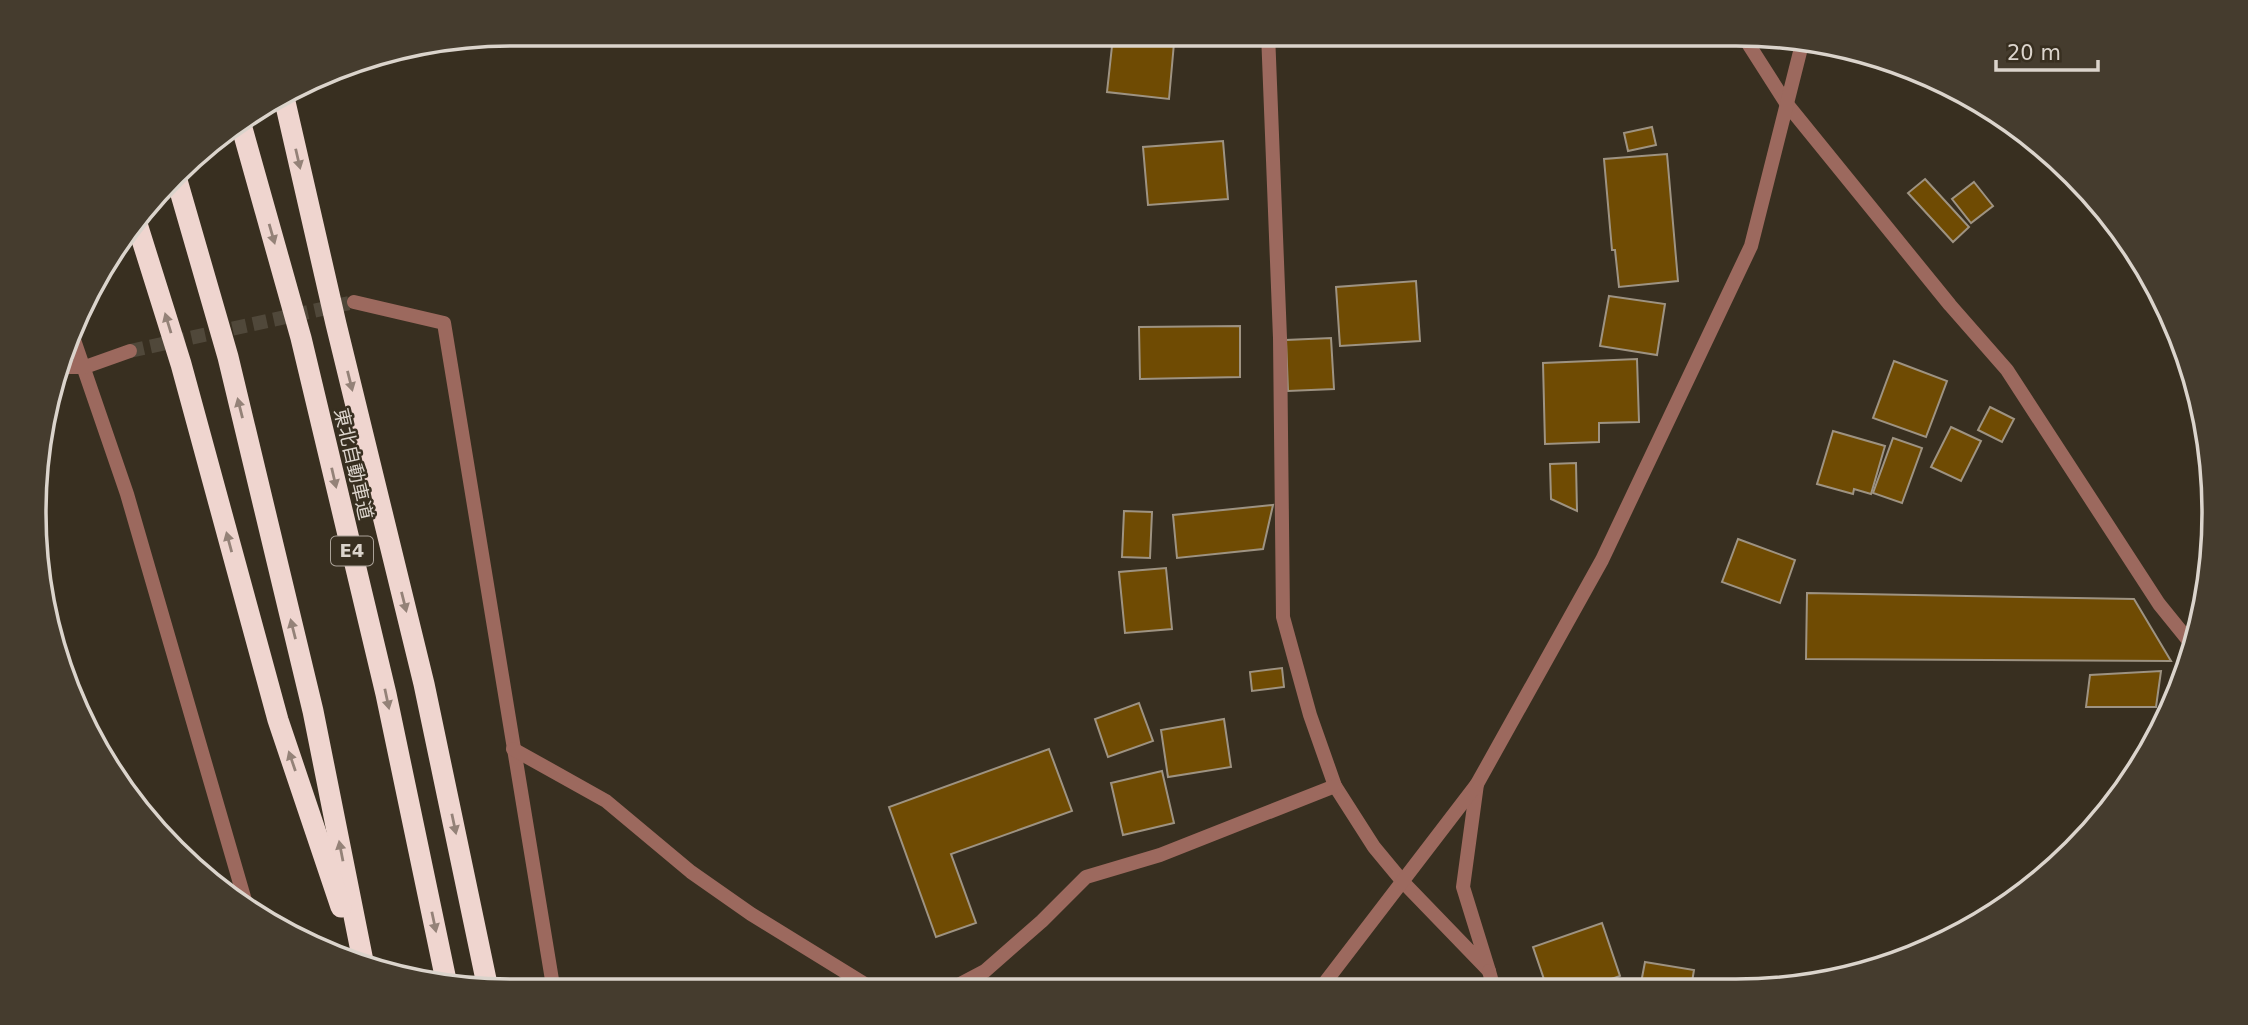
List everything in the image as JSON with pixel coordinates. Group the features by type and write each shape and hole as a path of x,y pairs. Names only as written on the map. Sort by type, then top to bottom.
{"highway":[{"path":"286,105 424,684 486,979"},
{"name":"東北自動車道","path":"243,131 301,338 389,708 445,975"},
{"path":"179,186 228,357 306,684 361,955"},
{"path":"139,232 181,364 278,720 359,954"}],"street":[{"path":"1269,46 1280,338 1283,617 1310,715 1335,786 1374,847 1403,882 1489,971"},
{"path":"1750,46 1786,103 1950,305 2007,370 2159,604 2186,637"},
{"path":"1327,979 1477,784 1602,560 1751,246 1800,50"},
{"path":"354,302 444,323 552,979"},
{"path":"76,346 127,494 243,894"},
{"path":"69,366 85,367 130,351"},
{"path":"513,749 606,801 691,872 751,914 858,979"},
{"path":"1477,784 1463,887 1491,979"},
{"path":"970,979 985,971 1042,921 1086,877 1173,851 1335,786"}],"building":[{"path":"1112,46 1174,46 1169,99 1107,92"},
{"path":"1652,127 1656,145 1628,151 1624,133"},
{"path":"1223,141 1228,199 1148,205 1143,147"},
{"path":"1667,154 1678,281 1619,287 1615,250 1612,250 1604,159"},
{"path":"1925,179 1969,227 1953,242 1908,193"},
{"path":"1974,182 1993,206 1971,223 1952,199"},
{"path":"1416,281 1420,341 1340,346 1336,287"},
{"path":"1609,296 1665,304 1657,355 1600,346"},
{"path":"1240,326 1240,377 1140,379 1139,327"},
{"path":"1331,338 1334,389 1288,391 1286,340"},
{"path":"1637,359 1639,422 1599,423 1599,442 1545,444 1543,363"},
{"path":"1894,361 1947,381 1926,437 1873,418"},
{"path":"1990,407 2014,419 2002,442 1978,430"},
{"path":"1951,427 1981,441 1961,481 1931,467"},
{"path":"1833,431 1885,446 1871,494 1854,489 1853,494 1817,484"},
{"path":"1893,438 1922,448 1902,503 1873,493"},
{"path":"1576,463 1577,511 1551,499 1550,464"},
{"path":"1273,505 1263,549 1177,558 1173,515"},
{"path":"1124,511 1152,512 1150,558 1122,557"},
{"path":"1738,539 1795,560 1780,603 1722,582"},
{"path":"1166,568 1172,629 1125,633 1119,572"},
{"path":"1807,593 2134,599 2171,661 1806,659"},
{"path":"1282,668 1284,687 1252,691 1250,672"},
{"path":"2161,671 2156,707 2086,707 2090,675"},
{"path":"1139,703 1153,741 1108,757 1095,719"},
{"path":"1224,719 1231,767 1168,777 1161,730"},
{"path":"1049,749 1072,811 951,854 976,923 936,937 889,807"},
{"path":"1162,771 1174,823 1123,835 1111,783"},
{"path":"1602,923 1620,976 1612,979 1544,979 1533,947"},
{"path":"1645,962 1694,970 1692,979 1642,979"}],"tunnel":[{"path":"130,351 354,302"}]}
